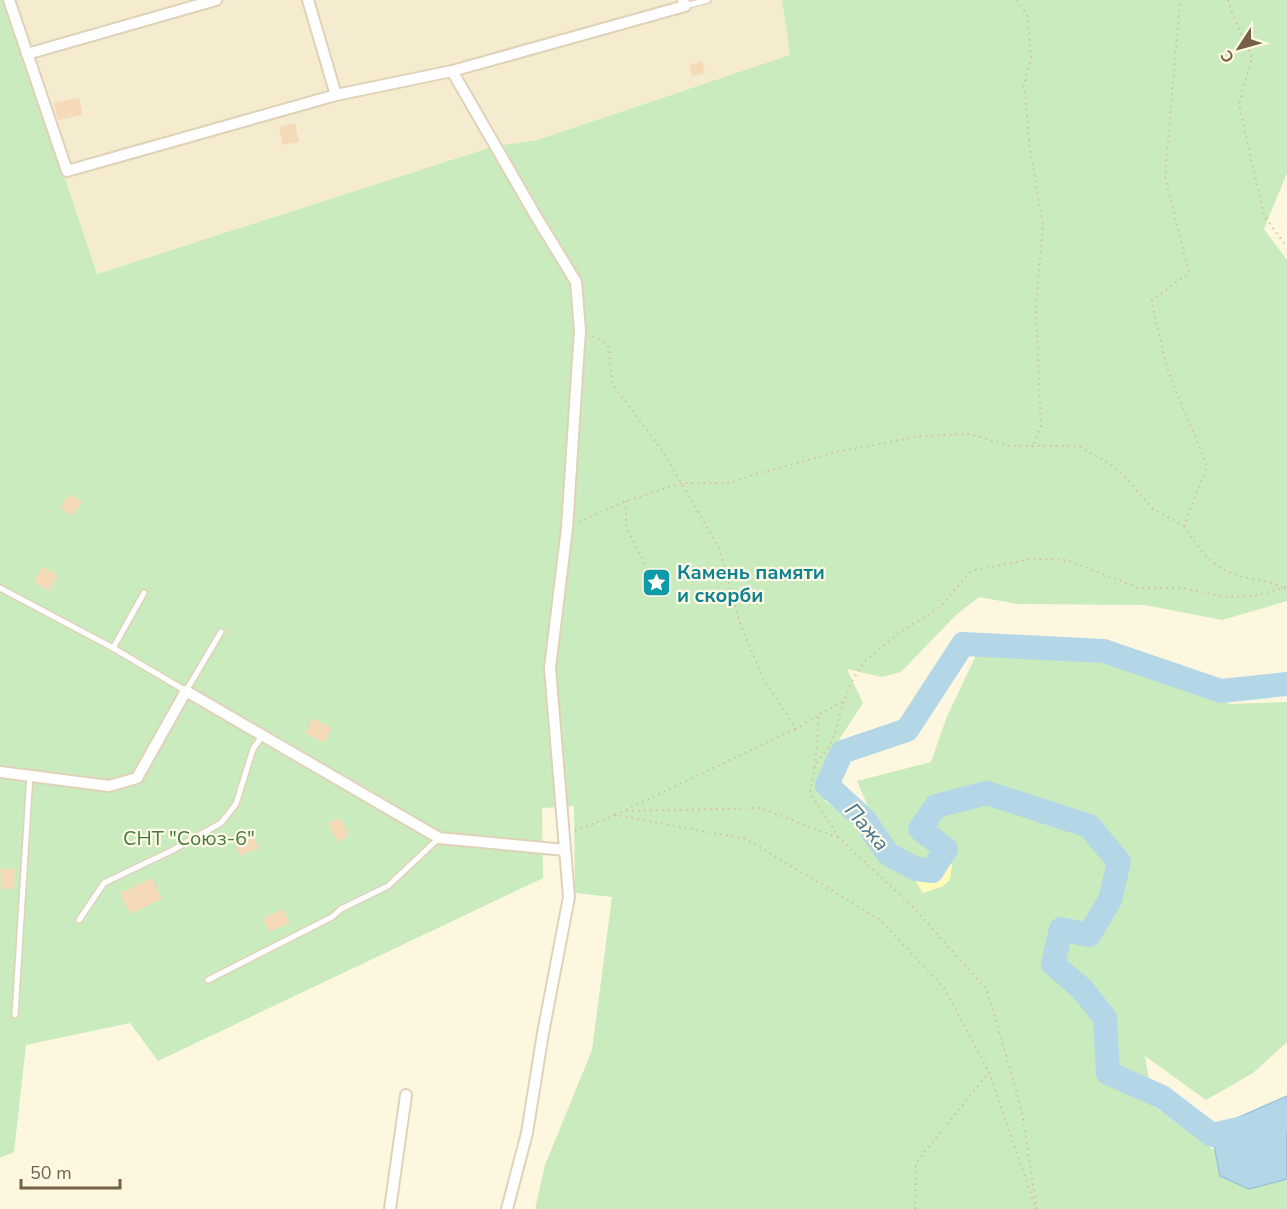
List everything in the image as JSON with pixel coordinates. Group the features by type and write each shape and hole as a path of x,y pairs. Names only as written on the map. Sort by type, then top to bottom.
{"street":[{"path":"9,0 67,171 336,95 452,72 684,3"},
{"path":"27,54 216,0"},
{"path":"308,0 336,95"},
{"path":"452,72 576,282 580,330 567,528 550,668 569,897 527,1133 507,1209"},
{"path":"0,772 30,774 109,786 137,778 186,691 439,838 565,850"},
{"path":"390,1209 406,1095"}],"lane":[{"path":"684,3 708,0"},
{"path":"0,588 113,648 186,691 220,632"},
{"path":"113,648 144,593"},
{"path":"79,920 104,884 221,823 236,804 253,749 263,735"},
{"path":"15,1015 30,774"},
{"path":"208,980 388,886 439,838"}],"path":[{"path":"1017,0 1028,16 1031,60 1023,87 1030,149 1043,225 1036,307 1041,427 1033,446"},
{"path":"1180,0 1165,177 1189,273 1151,301 1168,371 1207,466 1184,526"},
{"path":"1228,0 1252,58 1239,104 1264,216 1287,248"},
{"path":"580,330 602,340 609,348 612,383 622,399 652,435 719,548 740,623 764,680 796,729"},
{"path":"567,528 626,501 682,483 730,483 837,452 922,436 970,434 1010,446 1079,446 1113,466 1153,509 1184,526 1205,556 1226,572 1272,581 1286,588"},
{"path":"626,501 626,527 656,583"},
{"path":"815,766 832,742 851,683 864,662 899,633 940,607 971,571 1031,559 1067,560 1138,588 1184,588 1224,597 1253,596 1286,588"},
{"path":"564,835 615,815 796,729 844,701"},
{"path":"819,715 815,766 810,793 839,838 912,906 987,990 1021,1107 1036,1209"},
{"path":"623,811 760,808 839,838"},
{"path":"615,815 746,839 879,919 944,988 989,1072 1036,1209"},
{"path":"915,1209 916,1163 989,1072"}],"shaded area":[{"path":"5,0 782,0 790,55 537,140 495,146 96,274"}],"green space":[{"name":"СНТ \"Союз-6\"","path":"0,0 5,0 97,274 495,146 537,140 790,55 782,0 1287,0 1287,173 1264,229 1287,260 1287,601 1222,620 1145,605 1018,604 979,597 956,615 901,672 882,677 847,669 863,703 831,752 825,801 884,844 857,781 931,762 946,719 976,655 1097,661 1231,704 1287,702 1287,1042 1253,1073 1206,1100 1145,1056 1153,1106 1215,1151 1220,1176 1249,1189 1287,1179 1287,1209 535,1209 545,1165 592,1050 612,897 575,893 574,806 542,808 543,878 158,1061 130,1023 26,1045 14,1152 0,1158"}],"sand":[{"path":"943,854 952,864 950,880 943,886 923,893 914,879 916,869 932,871"}],"water":[{"path":"1287,1096 1287,1179 1249,1189 1220,1176 1212,1135 1228,1122"}],"building":[{"path":"702,61 705,73 692,76 689,65"},
{"path":"79,98 83,115 58,120 54,103"},
{"path":"295,123 299,142 283,145 279,127"},
{"path":"69,494 82,502 73,516 60,508"},
{"path":"42,567 58,575 49,591 34,582"},
{"path":"312,718 332,728 324,743 305,733"},
{"path":"340,818 349,836 337,842 328,823"},
{"path":"251,830 259,848 240,856 233,839"},
{"path":"0,869 15,869 14,889 2,889"},
{"path":"152,878 162,899 130,914 120,893"},
{"path":"283,909 289,923 270,932 263,919"}],"waterway":[{"name":"Пажа","path":"1287,684 1221,691 1104,651 963,644 907,730 842,752 827,785 864,819 888,854 916,869 932,871 946,849 920,829 936,806 987,793 1089,826 1119,862 1110,900 1089,935 1061,929 1053,964 1082,989 1105,1018 1108,1073 1162,1097 1212,1135 1287,1118"}],"place":[{"name":"Камень памяти и скорби","path":"656,583"}]}
